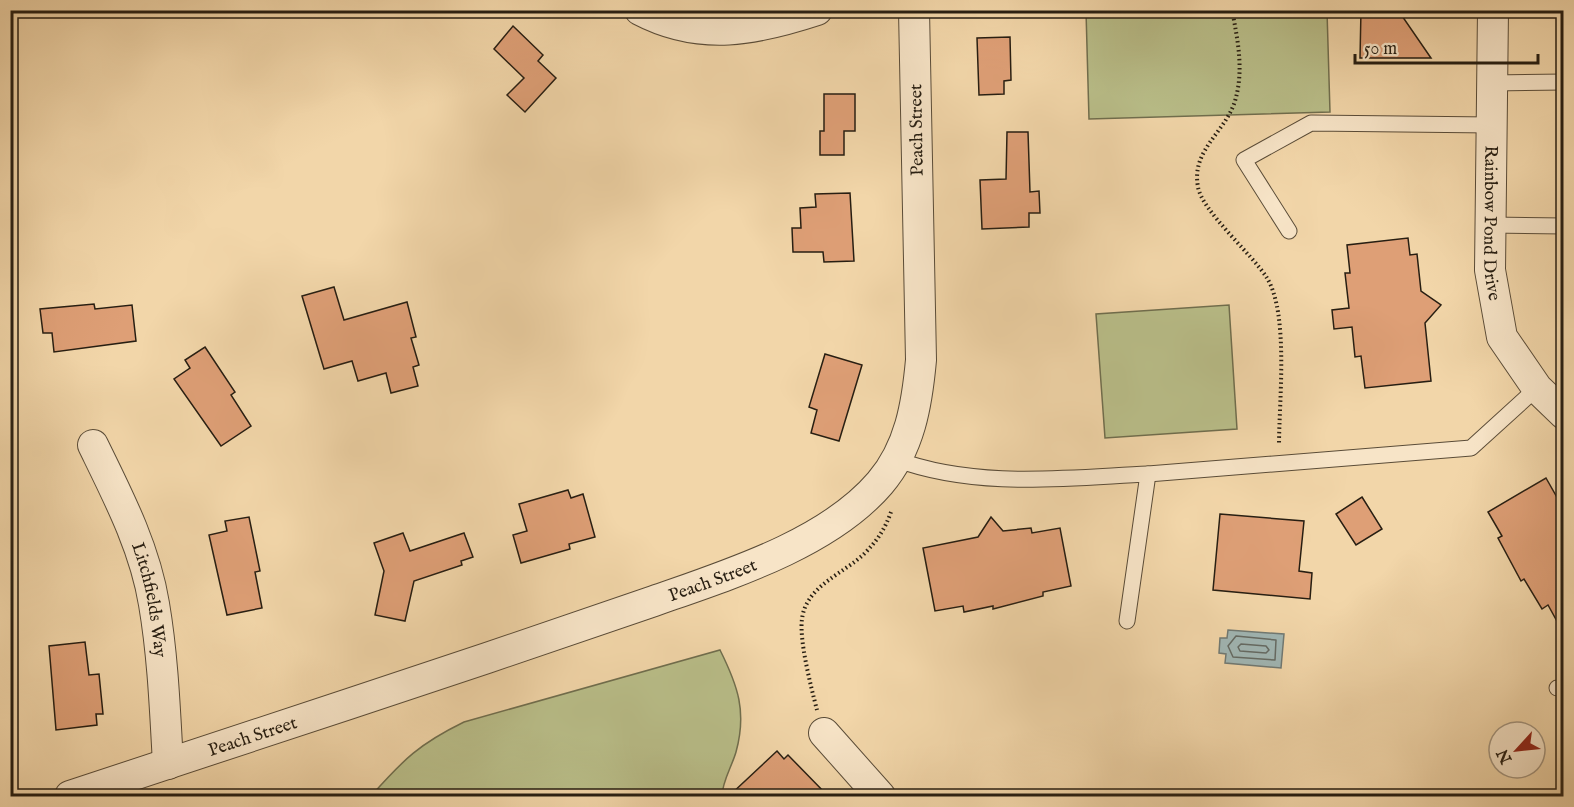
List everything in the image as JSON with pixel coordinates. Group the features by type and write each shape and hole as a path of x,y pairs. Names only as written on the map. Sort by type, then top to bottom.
{"street":[{"path":"640,10 653,17 702,29 733,32 785,21 817,10"},
{"name":"Peach Street","path":"70,796 572,629 771,558 816,535 860,501 889,469 911,425 917,404 921,360 914,10"},
{"name":"Rainbow Pond Drive","path":"1493,10 1490,270 1503,337 1537,388 1563,414"},
{"name":"Litchfields Way","path":"93,445 139,548 154,602 161,662 168,764"},
{"path":"824,733 880,796"}],"lane":[{"path":"1492,83 1563,82"},
{"path":"1289,231 1244,160 1279,139 1311,123 1491,125"},
{"path":"1491,225 1563,226"},
{"path":"889,469 924,470 1016,480 1148,474 1471,448 1537,388"},
{"path":"1127,621 1148,474"}],"path":[{"path":"1232,10 1241,61 1235,102 1202,153 1196,168 1198,189 1209,208 1266,276 1275,294 1279,339 1278,464"},
{"path":"824,733 802,634 802,617 808,602 816,591 862,555 883,531 892,510 889,469"}],"green space":[{"path":"1086,11 1327,11 1330,112 1089,119"},
{"path":"1229,305 1237,429 1105,438 1096,314"},
{"path":"720,650 732,676 741,712 736,752 722,796 371,796 413,753 464,722"}],"water":[{"path":"1228,630 1284,634 1281,668 1225,663 1226,654 1219,653 1220,638 1227,638"}],"building":[{"path":"1361,10 1398,10 1431,58 1360,58"},
{"path":"513,26 543,55 538,61 556,78 525,112 507,95 524,78 494,49"},
{"path":"1010,37 1011,80 1004,81 1004,94 979,95 977,38"},
{"path":"824,94 855,94 855,131 844,131 844,155 820,155 820,131 824,131"},
{"path":"1007,132 1028,132 1030,192 1039,191 1040,213 1029,213 1029,227 982,229 980,180 1006,179"},
{"path":"850,193 854,261 824,262 823,252 793,252 792,228 801,228 800,208 816,207 815,194"},
{"path":"1408,238 1410,255 1417,254 1421,291 1441,305 1425,323 1431,381 1365,388 1361,356 1355,357 1352,327 1334,329 1332,310 1349,308 1345,273 1350,273 1347,245"},
{"path":"334,287 344,320 407,302 416,337 411,338 419,365 413,367 418,386 391,393 386,373 358,381 352,361 324,369 302,296"},
{"path":"94,304 95,309 132,305 136,341 54,352 52,333 43,333 40,309"},
{"path":"205,347 235,392 231,395 251,426 221,446 174,379 190,368 185,360"},
{"path":"825,354 862,365 839,441 811,433 817,410 809,407"},
{"path":"1546,478 1563,508 1563,632 1548,605 1542,609 1524,579 1521,581 1498,538 1502,536 1488,512"},
{"path":"568,490 571,498 583,494 595,537 569,544 570,549 521,563 513,535 527,531 519,504"},
{"path":"1362,497 1382,529 1356,545 1336,514"},
{"path":"1220,514 1304,521 1299,571 1312,573 1310,599 1213,590"},
{"path":"249,517 260,571 255,572 262,608 227,615 209,535 227,531 225,521"},
{"path":"991,517 1003,531 1031,528 1032,533 1060,528 1071,586 1043,592 1043,596 993,609 993,606 964,612 963,606 935,611 923,548 978,537"},
{"path":"403,533 410,551 464,533 473,557 461,561 462,565 414,581 405,621 375,615 384,571 374,543"},
{"path":"85,642 89,675 99,674 103,714 96,714 97,725 56,730 49,646"},
{"path":"777,751 784,759 788,755 828,796 729,796"}]}
